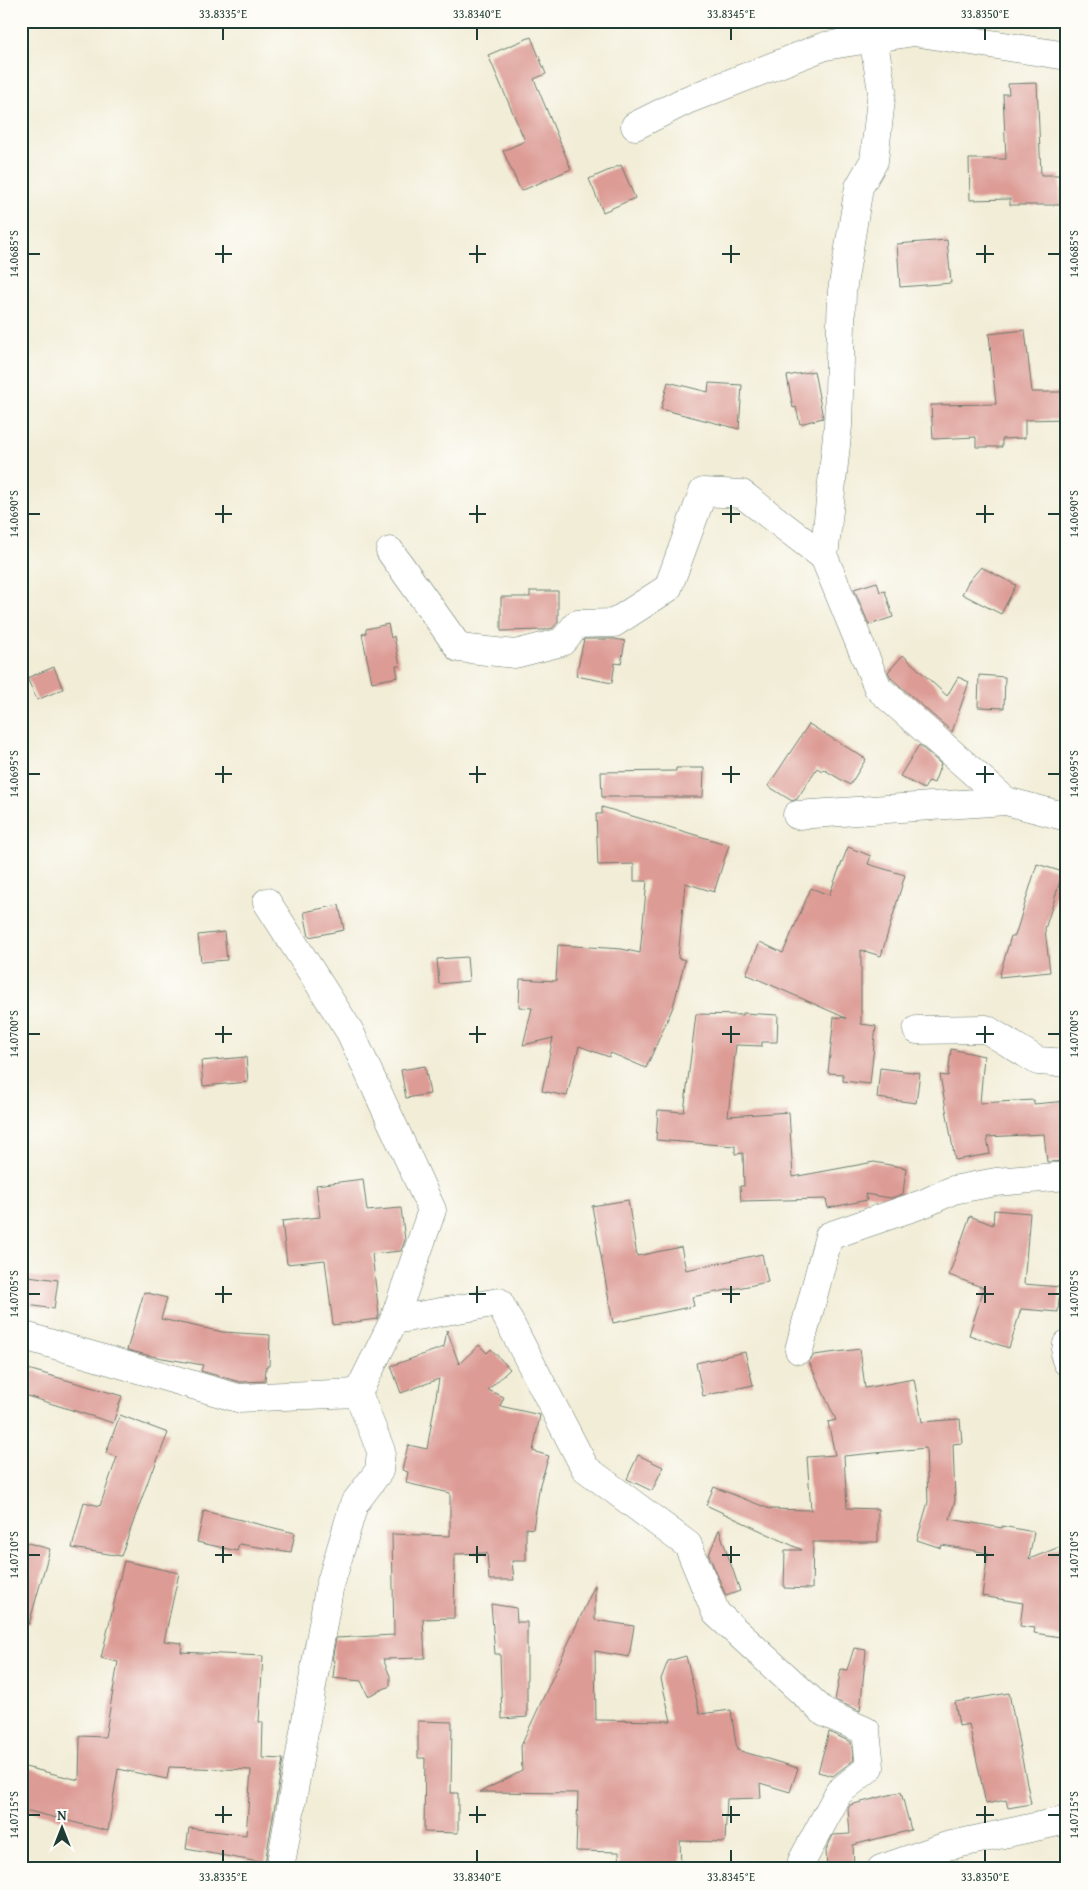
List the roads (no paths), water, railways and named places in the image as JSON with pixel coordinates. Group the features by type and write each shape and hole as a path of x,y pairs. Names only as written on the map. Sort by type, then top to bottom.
{"street":[{"path":"635,126 687,100 825,46 873,38 914,32 1067,56"},
{"path":"873,38 882,90 874,160 859,186 842,291 838,426 824,557 878,688 1006,801"},
{"path":"390,551 459,648 515,654 562,642 577,624 614,623 668,588 703,492 742,494 824,557"},
{"path":"797,815 1006,801 1067,817"},
{"path":"267,902 350,1032 432,1210 394,1320 358,1393 381,1450 379,1471 354,1504 329,1589 280,1869"},
{"path":"917,1030 986,1029 1038,1061 1067,1063"},
{"path":"799,1350 829,1236 925,1203 953,1190 996,1182 1067,1176"},
{"path":"394,1320 499,1302 585,1468 688,1545 716,1613 825,1713 866,1731 870,1767 839,1792 802,1861 804,1869"},
{"path":"21,1335 238,1398 358,1393"},
{"path":"1067,1344 1065,1357 1067,1362"},
{"path":"881,1869 946,1846 1067,1820"}]}
